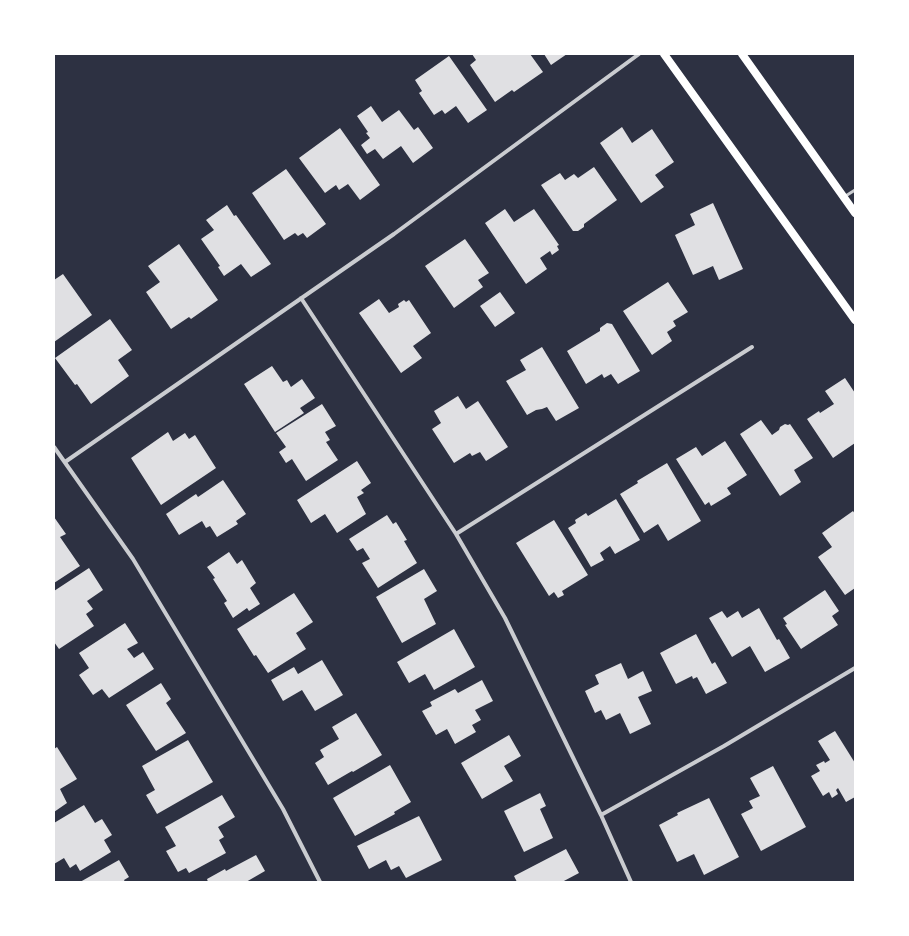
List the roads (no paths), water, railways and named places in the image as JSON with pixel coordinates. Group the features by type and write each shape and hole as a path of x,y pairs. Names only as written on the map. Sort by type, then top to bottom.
{"main road":[{"path":"664,54 855,320"},
{"path":"742,54 855,212"}],"street":[{"path":"65,462 394,234 640,54"},
{"path":"301,298 456,534 505,618 601,815 631,882"},
{"path":"456,534 752,347"},
{"path":"54,447 137,566 283,809 320,882"},
{"path":"601,815 724,746 855,668"}],"lane":[{"path":"844,197 855,190"}]}
